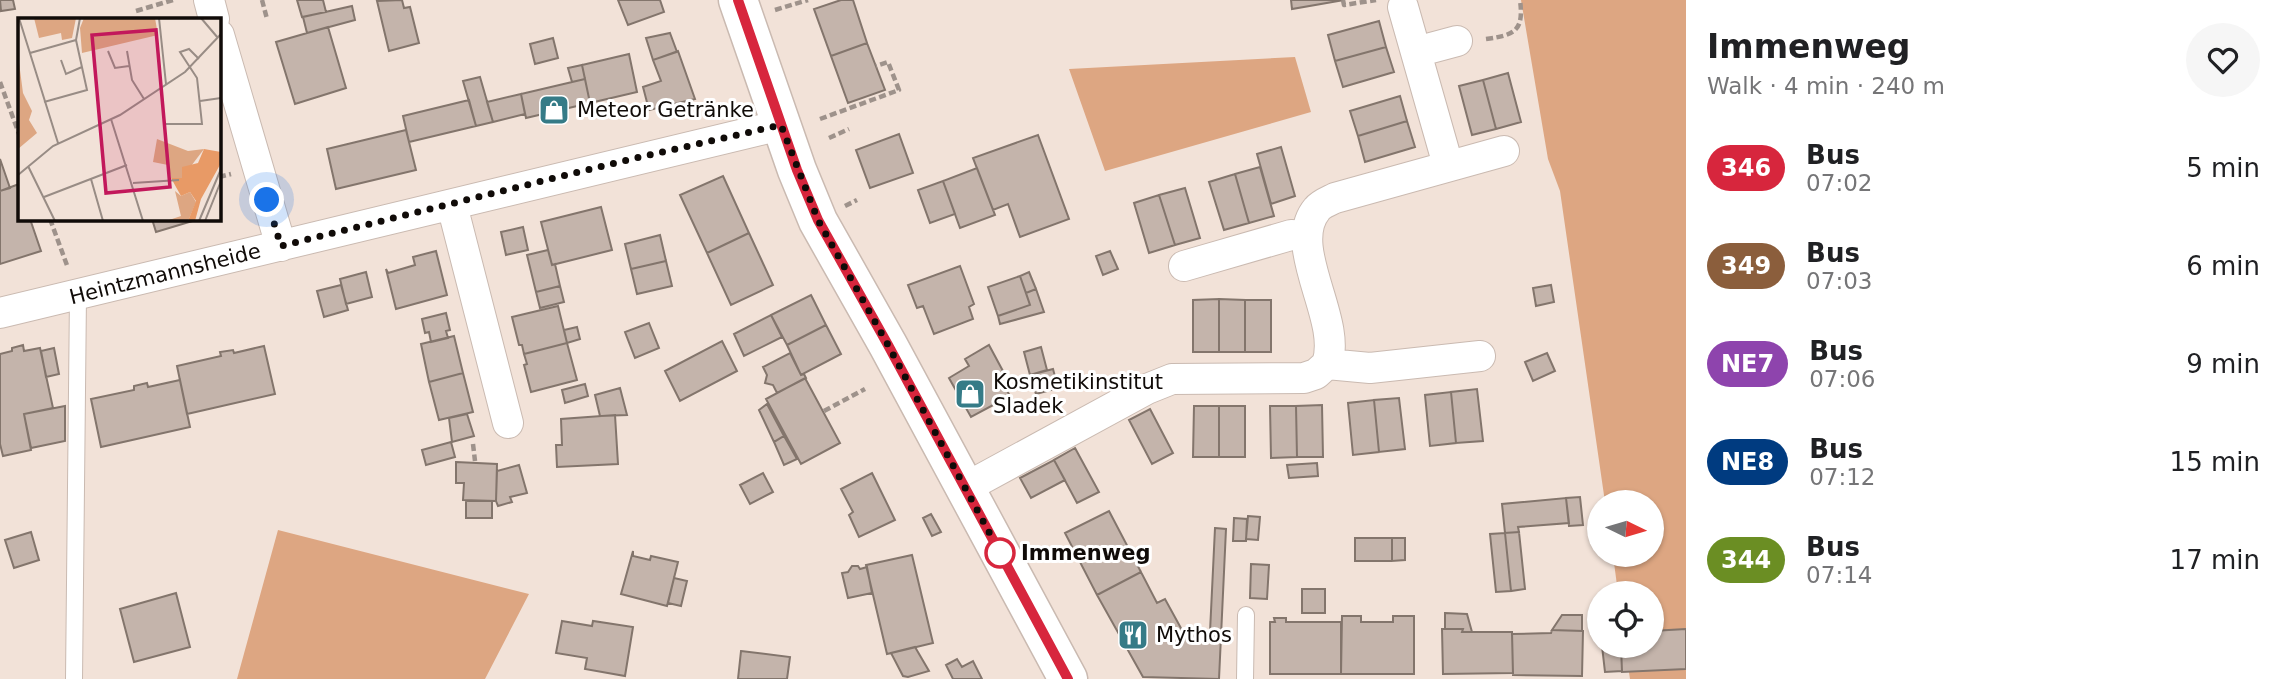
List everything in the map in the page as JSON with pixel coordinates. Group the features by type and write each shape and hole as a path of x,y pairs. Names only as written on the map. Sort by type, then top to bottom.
{"main road":[{"path":"738,0 781,125 818,220 1068,679"}],"street":[{"path":"209,0 214,18"},
{"path":"1390,4 1416,52 1448,165"},
{"path":"220,38 281,246"},
{"path":"1416,52 1457,41"},
{"name":"Heintzmannsheide","path":"0,313 781,125"},
{"path":"965,488 1147,389 1172,379 1304,378 1316,374 1327,364 1332,352 1308,251 1310,219 1318,206 1335,198 1504,150"},
{"path":"452,205 508,422"},
{"path":"1184,266 1290,235 1307,236"},
{"path":"1327,364 1370,368 1480,356"}],"lane":[{"path":"74,679 78,295"},
{"path":"1245,679 1246,615"}],"path":[{"path":"136,11 173,0"},
{"path":"262,0 267,19"},
{"path":"780,8 808,0"},
{"path":"1343,0 1344,5 1390,4"},
{"path":"1457,41 1489,39 1516,31 1521,24 1520,0"},
{"path":"820,119 899,90 888,62 876,66"},
{"path":"0,82 18,131"},
{"path":"829,138 849,129"},
{"path":"50,220 78,295"},
{"path":"824,411 865,389"},
{"path":"473,444 475,461"}],"shaded area":[{"path":"1521,0 1686,0 1686,679 1630,679 1627,658 1664,658 1664,581 1616,581 1615,567 1664,567 1664,490 1603,490 1560,191 1548,159"},
{"path":"1295,57 1311,112 1105,171 1069,69"},
{"path":"278,530 529,594 485,679 237,679"}],"building":[{"path":"0,0 13,0 15,9 1,11"},
{"path":"297,0 323,0 326,12 302,17"},
{"path":"402,0 404,8 410,7 419,43 389,51 377,1"},
{"path":"618,0 660,0 664,12 628,25"},
{"path":"841,0 853,0 867,43 831,56 814,9"},
{"path":"1291,0 1344,0 1292,9"},
{"path":"352,6 355,20 307,33 303,17"},
{"path":"1379,21 1386,47 1335,61 1328,35"},
{"path":"328,27 346,88 295,104 276,42"},
{"path":"670,33 677,52 653,60 646,38"},
{"path":"553,38 558,58 535,64 530,44"},
{"path":"867,43 885,90 848,103 831,56"},
{"path":"1386,47 1394,72 1343,87 1335,61"},
{"path":"678,51 695,99 649,110 643,87 661,81 653,60"},
{"path":"629,54 637,92 590,103 582,65"},
{"path":"582,65 585,79 572,82 568,68"},
{"path":"1508,73 1521,122 1496,129 1483,80"},
{"path":"480,77 493,122 476,126 463,81"},
{"path":"585,79 590,103 526,118 521,94"},
{"path":"1483,80 1496,129 1472,135 1459,86"},
{"path":"521,94 525,114 493,122 487,102"},
{"path":"1400,96 1407,121 1358,136 1350,111"},
{"path":"469,100 476,126 409,142 403,116"},
{"path":"1407,121 1415,147 1365,162 1358,136"},
{"path":"406,130 416,170 336,189 327,149"},
{"path":"899,134 913,173 870,188 856,150"},
{"path":"1038,135 1069,219 1020,237 1008,204 993,210 973,158"},
{"path":"1281,147 1295,196 1271,204 1257,154"},
{"path":"0,159 10,188 0,191"},
{"path":"1260,167 1274,216 1249,223 1235,174"},
{"path":"977,168 995,215 960,228 943,181"},
{"path":"1235,174 1249,223 1224,230 1209,182"},
{"path":"723,176 749,233 707,253 680,195"},
{"path":"943,181 955,214 930,223 918,190"},
{"path":"18,184 18,220 30,220 41,251 0,264 0,191"},
{"path":"1185,188 1200,238 1175,245 1159,195"},
{"path":"1159,195 1175,245 1149,253 1134,203"},
{"path":"601,207 612,250 552,265 541,222"},
{"path":"152,220 196,220 156,232"},
{"path":"523,227 528,250 506,255 501,232"},
{"path":"749,233 773,285 731,305 707,253"},
{"path":"660,235 666,261 631,269 625,244"},
{"path":"548,250 552,265 555,264 560,286 536,292 527,255"},
{"path":"436,251 447,295 396,309 386,269 388,273 415,265 413,257"},
{"path":"1110,251 1118,269 1103,275 1096,256"},
{"path":"666,261 672,286 637,294 631,269"},
{"path":"960,266 974,304 969,307 973,319 934,334 923,306 917,308 908,285"},
{"path":"366,272 372,297 346,304 340,279"},
{"path":"1029,272 1036,289 1026,293 1020,276"},
{"path":"1020,276 1030,305 998,316 988,287"},
{"path":"341,285 348,310 324,317 317,291"},
{"path":"1551,285 1554,302 1536,306 1533,288"},
{"path":"560,286 564,302 540,308 536,292"},
{"path":"1036,289 1044,312 1000,324 998,316 1030,305 1026,293"},
{"path":"811,295 826,325 787,345 771,315"},
{"path":"1219,299 1245,300 1245,352 1219,352"},
{"path":"1219,299 1219,352 1193,352 1193,300"},
{"path":"1245,300 1271,300 1271,352 1245,352"},
{"path":"558,306 567,343 524,354 512,317"},
{"path":"446,313 450,330 446,331 448,338 431,342 429,332 425,333 422,319"},
{"path":"771,315 782,337 744,356 734,334"},
{"path":"649,323 659,348 635,358 625,332"},
{"path":"826,325 841,354 801,375 787,345"},
{"path":"577,327 580,339 567,343 564,330"},
{"path":"454,336 463,373 429,382 421,344"},
{"path":"722,341 737,371 680,401 665,371"},
{"path":"567,343 577,380 531,392 524,354"},
{"path":"23,345 24,351 40,348 53,408 24,414 31,450 3,456 0,444 0,354"},
{"path":"989,345 1004,373 999,376 1010,396 971,417 949,378 969,366 965,359"},
{"path":"264,346 275,394 187,414 177,366 221,356 220,352 233,350 234,353"},
{"path":"1041,347 1047,370 1030,375 1024,352"},
{"path":"54,348 59,374 46,377 41,351"},
{"path":"790,353 801,375 804,374 806,378 777,393 773,385 765,383 767,375 763,367"},
{"path":"1547,353 1555,371 1533,381 1525,362"},
{"path":"1053,369 1058,388 1036,394 1030,375"},
{"path":"463,373 473,412 439,420 429,382"},
{"path":"805,378 840,443 801,464 766,399"},
{"path":"180,380 190,427 101,447 91,399 134,390 134,386 147,383 148,387"},
{"path":"585,384 588,396 565,403 562,390"},
{"path":"620,388 627,415 600,416 595,395"},
{"path":"1477,389 1483,441 1456,443 1451,392"},
{"path":"1451,392 1456,443 1430,446 1425,395"},
{"path":"1399,398 1405,449 1379,452 1374,400"},
{"path":"1374,400 1379,452 1353,455 1348,403"},
{"path":"767,404 784,436 774,442 759,410"},
{"path":"1322,405 1323,457 1297,457 1296,406"},
{"path":"65,406 65,441 31,448 24,414"},
{"path":"1194,406 1219,406 1219,457 1193,457"},
{"path":"1219,406 1245,406 1245,457 1219,457"},
{"path":"1270,406 1296,406 1297,457 1271,458"},
{"path":"1150,409 1173,453 1152,464 1129,420"},
{"path":"467,414 474,436 452,442 449,418"},
{"path":"615,415 618,464 557,467 556,445 562,445 561,419"},
{"path":"784,436 797,459 784,465 774,442"},
{"path":"451,442 455,457 426,465 422,450"},
{"path":"1075,448 1099,492 1077,503 1054,460"},
{"path":"1054,460 1065,480 1031,498 1020,478"},
{"path":"456,462 497,464 496,501 463,500 464,483 456,483"},
{"path":"1317,463 1318,476 1289,478 1287,465"},
{"path":"519,465 527,493 510,497 512,502 498,506 497,471"},
{"path":"763,473 773,492 750,504 740,485"},
{"path":"872,473 895,520 859,537 849,515 853,512 841,489"},
{"path":"1580,497 1583,525 1569,526 1566,498"},
{"path":"1566,498 1569,523 1518,527 1519,532 1505,533 1502,504"},
{"path":"466,501 492,501 492,518 466,518"},
{"path":"1109,511 1141,572 1097,595 1065,533"},
{"path":"931,514 941,532 932,536 923,518"},
{"path":"1248,516 1260,517 1258,540 1246,539"},
{"path":"1234,518 1247,519 1246,541 1233,541"},
{"path":"1215,528 1226,529 1219,679 1143,677 1097,595 1141,572 1157,603 1165,599 1182,630 1210,632"},
{"path":"31,532 39,560 14,568 5,540"},
{"path":"1519,532 1525,589 1511,591 1505,533"},
{"path":"1505,533 1511,591 1496,592 1490,534"},
{"path":"1355,538 1392,538 1392,561 1355,561"},
{"path":"1392,538 1405,538 1405,560 1392,561"},
{"path":"633,551 633,556 650,560 651,556 678,562 667,606 621,594"},
{"path":"912,555 933,643 887,654 866,565"},
{"path":"1251,564 1269,565 1267,599 1250,598"},
{"path":"852,566 858,566 860,569 867,567 872,593 848,598 842,573 848,572"},
{"path":"674,578 687,581 681,606 668,603"},
{"path":"1302,589 1325,589 1325,613 1302,613"},
{"path":"176,593 190,647 134,662 120,609"},
{"path":"1445,613 1467,614 1472,632 1445,629"},
{"path":"1562,615 1582,615 1582,631 1552,630"},
{"path":"1342,616 1361,616 1361,622 1393,622 1393,616 1414,616 1414,674 1341,674"},
{"path":"1274,618 1286,618 1286,622 1341,622 1341,674 1270,674 1270,622 1275,622"},
{"path":"562,621 592,626 593,621 633,627 625,676 585,669 587,658 556,653"},
{"path":"1442,629 1463,629 1462,632 1512,632 1513,673 1443,674"},
{"path":"1686,629 1686,669 1622,672 1621,658 1664,658 1664,630"},
{"path":"1552,630 1583,631 1582,676 1513,675 1512,634 1551,633"},
{"path":"915,647 929,671 903,676 891,653"},
{"path":"741,651 790,657 787,679 738,679"},
{"path":"1603,658 1621,658 1622,671 1605,672"},
{"path":"957,659 962,667 973,661 982,679 953,679 946,665"}],"bus line":[{"name":"346","path":"738,0 797,170 818,220 1068,679"}],"place":[{"name":"Meteor Getränke","path":"554,110"},
{"name":"Kosmetikinstitut Sladek","path":"970,394"},
{"name":"Immenweg","path":"1000,553"},
{"name":"Mythos","path":"1133,635"}],"route":[{"path":"267,200 281,246 623,161 781,125 818,220 1003,558 1000,553"}]}
